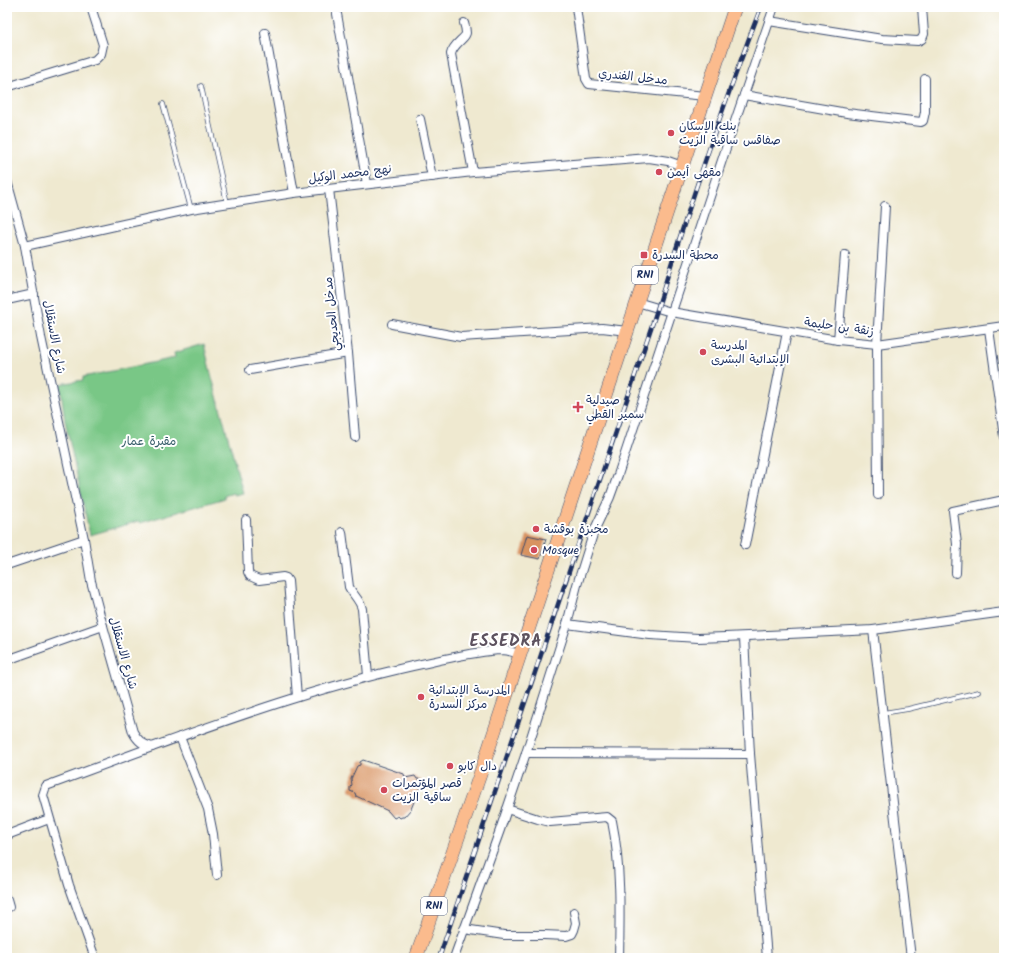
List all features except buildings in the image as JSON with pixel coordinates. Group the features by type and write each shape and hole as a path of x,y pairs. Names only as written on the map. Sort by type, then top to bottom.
{"main road":[{"name":"RN1","path":"416,958 480,777 636,302 735,7"}],"street":[{"path":"7,87 95,60 101,54 103,45 91,7"},
{"name":"مدخل الفندري","path":"576,7 586,79 589,84 705,96"},
{"path":"454,958 526,753 567,624 592,537 618,475 671,312 774,7"},
{"path":"769,22 882,39 918,41 922,39 924,34 922,7"},
{"path":"337,14 368,184"},
{"path":"464,23 466,34 452,49 451,54 473,172"},
{"path":"265,33 294,193"},
{"path":"744,95 847,113 921,122 923,121 925,112 924,79"},
{"path":"420,119 432,177"},
{"name":"نهج محمد الوكيل","path":"25,246 191,209 294,193 473,172 649,158 668,161 682,166"},
{"name":"شارع الاستقلال","path":"7,181 25,246 62,436 84,539 91,581 133,732 138,741 152,747"},
{"name":"مدخل الحديجي","path":"329,189 348,353 355,437"},
{"path":"878,495 877,344 885,206"},
{"path":"838,340 845,255"},
{"path":"7,300 34,294"},
{"name":"زنقة بن حليمة","path":"636,302 671,312 838,340 877,344 1004,326"},
{"path":"392,324 461,337 602,328 627,331"},
{"path":"989,329 1004,437"},
{"path":"746,546 788,332"},
{"path":"250,370 348,353"},
{"path":"956,573 957,544 953,511 1004,500"},
{"path":"246,520 248,572 250,576 259,580 283,577 288,581 297,697"},
{"path":"342,532 349,587 360,603 362,609 368,676"},
{"path":"7,565 84,539"},
{"path":"567,624 658,635 698,638 744,637 873,630 1004,612"},
{"path":"7,660 103,626"},
{"path":"873,630 911,958"},
{"path":"744,637 750,754 767,958"},
{"path":"94,958 69,885 43,796 46,786 180,737 297,697 368,676 467,654 504,650 520,654"},
{"path":"180,737 208,810 213,834 217,875"},
{"path":"526,753 750,754"},
{"path":"507,809 550,822 607,817 612,821 615,834 620,900 619,958"},
{"path":"7,835 50,819"},
{"path":"464,929 504,935 544,934 566,936 572,934 574,930 576,923 574,912"}],"lane":[{"path":"201,86 227,204"},
{"path":"163,104 191,209"},
{"path":"883,713 914,708 979,692"}],"green space":[{"name":"مقبرة عمار","path":"204,344 243,493 234,495 233,493 224,496 225,498 140,523 139,521 90,535 65,421 60,384 83,380 83,377 175,358 174,353"}],"railway":[{"path":"439,958 653,322 708,152 761,7"}],"place":[{"name":"بنك الإسكان صفاقس ساقية الزيت","path":"671,133"},
{"name":"مقهى أيمن","path":"659,172"},
{"name":"محطة السدرة","path":"644,255"},
{"name":"المدرسة الإبتدائية البشرى","path":"703,352"},
{"name":"صيدلية سمير القطي","path":"578,407"},
{"name":"مخبزة بوقشة","path":"536,529"},
{"name":"Mosque","path":"534,550"},
{"name":"المدرسة الإبتدائية مركز السدرة","path":"421,697"},
{"name":"دال كابو","path":"450,766"},
{"name":"قصر المؤتمرات ساقية الزيت","path":"384,790"}],"district":[{"name":"ESSEDRA","path":"506,641"}]}
